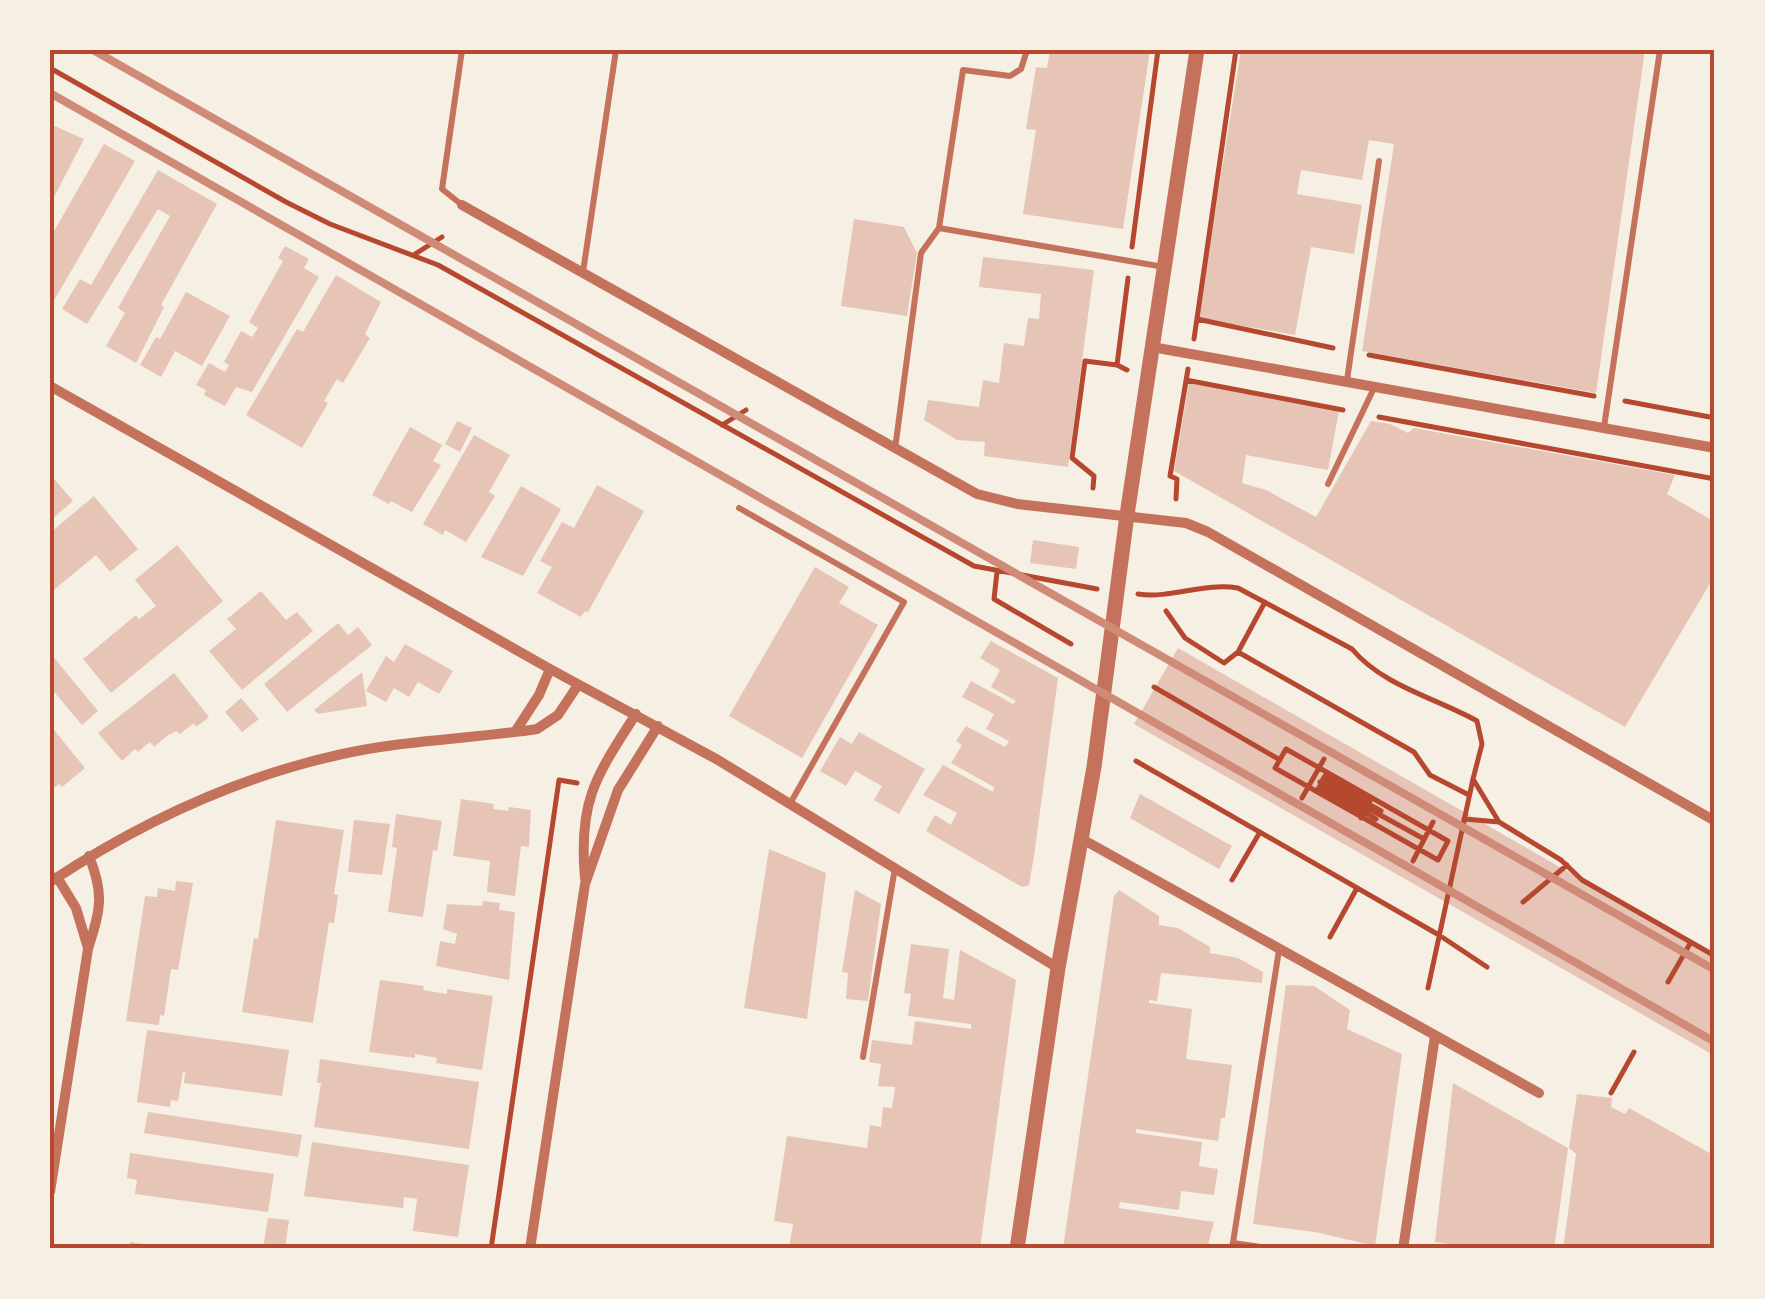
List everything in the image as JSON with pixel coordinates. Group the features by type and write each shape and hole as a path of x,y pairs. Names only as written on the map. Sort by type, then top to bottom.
{"street":[{"path":"1017,1249 1058,968 1082,839 1196,50"},
{"path":"462,204 977,494 1017,504 1186,523 1208,532 1715,821"},
{"path":"1152,347 1715,448"},
{"path":"50,386 791,802 1058,968"},
{"path":"515,732 539,695 550,669"},
{"path":"88,950 76,908 54,879 135,829 279,771 339,754 515,732 547,724 558,715 578,684"},
{"path":"530,1249 585,884 584,815 593,785 636,714"},
{"path":"585,884 618,790 658,726"},
{"path":"1082,839 1538,1093"},
{"path":"50,1192 88,950 100,910 102,891 89,856"},
{"path":"1403,1249 1435,1036"}],"lane":[{"path":"462,50 442,189 462,204"},
{"path":"583,274 616,50"},
{"path":"895,449 921,252 939,228 963,70 1010,76 1020,69 1027,50"},
{"path":"1604,426 1660,50"},
{"path":"1347,380 1379,161"},
{"path":"939,228 1164,267"},
{"path":"1328,484 1375,385"},
{"path":"739,508 904,602 791,802"},
{"path":"863,1056 895,867"},
{"path":"1276,1249 1233,1246 1279,950"}],"path":[{"path":"1092,488 1094,476 1072,458 1085,361 1117,364 1158,50"},
{"path":"1176,498 1177,480 1170,476 1192,355 1236,50"},
{"path":"50,68 300,209 414,254 974,566 1092,588"},
{"path":"414,254 442,237"},
{"path":"1197,319 1351,352 1715,418"},
{"path":"1186,380 1715,480"},
{"path":"722,425 746,410"},
{"path":"998,572 994,599 1070,644"},
{"path":"1154,597 1221,585 1238,588 1352,648 1364,662 1419,694 1446,703 1477,721 1482,744 1428,988"},
{"path":"1166,610 1185,638 1224,663 1238,652 1266,602"},
{"path":"1238,652 1414,752 1430,776 1469,795"},
{"path":"1154,686 1280,760"},
{"path":"1286,748 1318,767 1448,841 1438,860 1275,768 1286,748"},
{"path":"1306,787 1324,759"},
{"path":"1136,761 1487,967"},
{"path":"1302,798 1318,767"},
{"path":"1315,792 1326,772"},
{"path":"1372,798 1370,802 1325,776 1323,779 1380,811"},
{"path":"1474,779 1498,822"},
{"path":"491,1249 558,780 593,785"},
{"path":"1320,782 1423,840"},
{"path":"1361,818 1363,814 1318,789 1320,786 1376,819"},
{"path":"1367,835 1389,796"},
{"path":"1464,819 1498,822 1528,838 1582,880 1715,956"},
{"path":"1412,861 1434,822"},
{"path":"1232,880 1260,832"},
{"path":"1444,850 1456,857"},
{"path":"1523,902 1567,865"},
{"path":"1330,938 1357,888"},
{"path":"1668,982 1691,942"},
{"path":"1611,1093 1634,1052"}],"building":[{"path":"1050,50 1150,50 1123,229 1023,214 1036,130 1026,129 1036,67 1047,68"},
{"path":"1241,50 1645,50 1596,393 1362,351 1394,144 1369,140 1362,180 1301,170 1297,194 1362,205 1354,254 1311,247 1295,335 1198,318"},
{"path":"50,124 84,139 50,205"},
{"path":"104,144 135,161 52,304 50,238"},
{"path":"158,170 217,204 161,305 164,307 136,363 106,346 125,313 118,308 170,216 158,209 87,324 62,309 80,279 91,285"},
{"path":"854,219 904,227 917,253 907,316 841,306"},
{"path":"285,246 309,259 304,268 319,277 252,392 236,387 225,406 204,395 206,390 196,385 209,363 225,372 229,365 224,362 241,331 252,337 258,328 249,322 283,261 278,258"},
{"path":"983,257 1094,270 1068,467 984,456 985,442 957,440 924,420 928,400 979,407 983,380 999,383 1004,343 1024,346 1028,318 1039,319 1041,294 979,287"},
{"path":"336,275 381,302 365,334 370,338 343,383 337,379 302,448 246,415 297,329 303,332"},
{"path":"186,292 230,316 202,366 175,351 161,377 140,365 156,337 160,339"},
{"path":"1189,382 1339,411 1328,470 1246,455 1242,483 1266,490 1316,517 1371,421 1390,424 1408,433 1414,428 1675,475 1667,494 1715,522 1715,575 1625,727 1174,471"},
{"path":"457,421 472,428 460,452 445,444"},
{"path":"410,427 442,445 433,461 441,465 412,512 372,495"},
{"path":"474,435 510,455 489,492 495,496 466,542 423,524"},
{"path":"50,474 73,501 50,521"},
{"path":"597,485 644,511 588,612 581,617 537,593 552,567 540,561 562,522 574,528"},
{"path":"521,486 561,509 523,576 481,557"},
{"path":"94,496 138,549 110,572 96,555 50,593 50,533"},
{"path":"1033,540 1079,547 1076,569 1030,563"},
{"path":"177,545 223,601 111,693 83,659 136,615 139,619 156,606 135,580"},
{"path":"815,567 849,587 839,603 878,625 802,758 729,716"},
{"path":"261,591 286,620 297,612 313,631 242,690 209,651 236,629 227,619"},
{"path":"338,623 348,635 358,627 372,645 287,712 264,684"},
{"path":"991,641 1058,678 1034,856 1029,885 1022,887 926,831 935,815 951,825 957,813 923,795 943,765 993,792 994,787 951,763 962,745 956,741 966,726 1005,747 1009,741 986,729 994,714 962,697 971,681 1013,704 1016,701 991,687 1000,670 980,658"},
{"path":"405,644 453,671 439,694 418,682 409,697 394,688 386,702 366,691 386,656 394,662"},
{"path":"1178,648 1715,956 1715,1056 1134,724"},
{"path":"50,653 98,711 82,725 50,687"},
{"path":"362,672 367,706 318,714 314,710"},
{"path":"174,673 209,717 196,727 194,723 180,734 177,731 168,735 154,747 150,742 138,752 135,749 122,761 98,733"},
{"path":"241,698 259,719 242,732 225,712"},
{"path":"50,725 85,768 62,787 59,784 50,791"},
{"path":"859,732 925,769 899,814 874,800 882,786 855,771 846,786 820,771 840,737 852,744"},
{"path":"1140,794 1232,846 1219,869 1130,818"},
{"path":"461,799 494,804 493,809 531,810 529,847 521,846 515,896 487,892 490,861 453,856"},
{"path":"396,814 442,821 437,851 433,850 423,917 388,912 397,848 392,847"},
{"path":"276,820 344,830 334,894 338,895 334,923 329,922 313,1023 242,1012 254,938 258,939"},
{"path":"354,820 390,824 382,875 348,872"},
{"path":"769,849 826,873 807,1019 744,1008"},
{"path":"176,881 193,883 178,970 171,969 164,1016 160,1015 159,1025 126,1021 145,896 157,897 158,888 175,891"},
{"path":"855,890 881,904 868,1001 846,999 848,973 842,972"},
{"path":"1119,890 1159,916 1159,925 1178,928 1210,947 1210,953 1238,958 1263,972 1262,983 1161,973 1157,1001 1149,1000 1192,1009 1186,1059 1232,1065 1218,1141 1136,1129 1136,1133 1202,1142 1199,1166 1218,1169 1214,1195 1181,1191 1179,1210 1120,1202 1119,1208 1214,1222 1207,1249 1063,1249 1114,896"},
{"path":"483,901 500,903 499,910 515,912 509,980 436,966 440,941 455,944 457,934 443,929 447,904 482,906"},
{"path":"911,944 949,949 943,998 954,1000 960,950 1016,980 980,1249 789,1249 793,1224 774,1221 787,1136 867,1148 870,1125 881,1127 883,1107 892,1108 895,1087 878,1086 881,1064 869,1062 872,1040 912,1045 915,1021 971,1029 971,1024 908,1016 911,994 904,993"},
{"path":"380,980 424,986 423,990 447,994 447,989 493,996 482,1070 436,1063 437,1058 415,1054 415,1058 369,1052"},
{"path":"1286,985 1314,986 1350,1010 1347,1029 1402,1054 1375,1246 1315,1232 1253,1224"},
{"path":"147,1030 289,1050 282,1096 184,1083 183,1072 178,1101 171,1100 170,1107 137,1102"},
{"path":"320,1059 479,1082 469,1149 314,1127 321,1083 317,1083"},
{"path":"1453,1083 1568,1148 1554,1249 1482,1249 1435,1242"},
{"path":"1577,1094 1612,1098 1611,1107 1625,1114 1629,1108 1715,1156 1715,1249 1563,1249 1576,1154 1569,1148"},
{"path":"148,1112 302,1135 298,1157 144,1133"},
{"path":"312,1142 469,1165 458,1237 413,1231 417,1199 404,1197 403,1208 304,1196"},
{"path":"130,1153 274,1174 268,1212 135,1194 137,1180 127,1178"},
{"path":"268,1218 289,1220 285,1249 263,1249"},
{"path":"130,1242 164,1247 164,1249 129,1249"}],"railway":[{"path":"93,50 1715,970"},
{"path":"50,93 1715,1042"}]}
